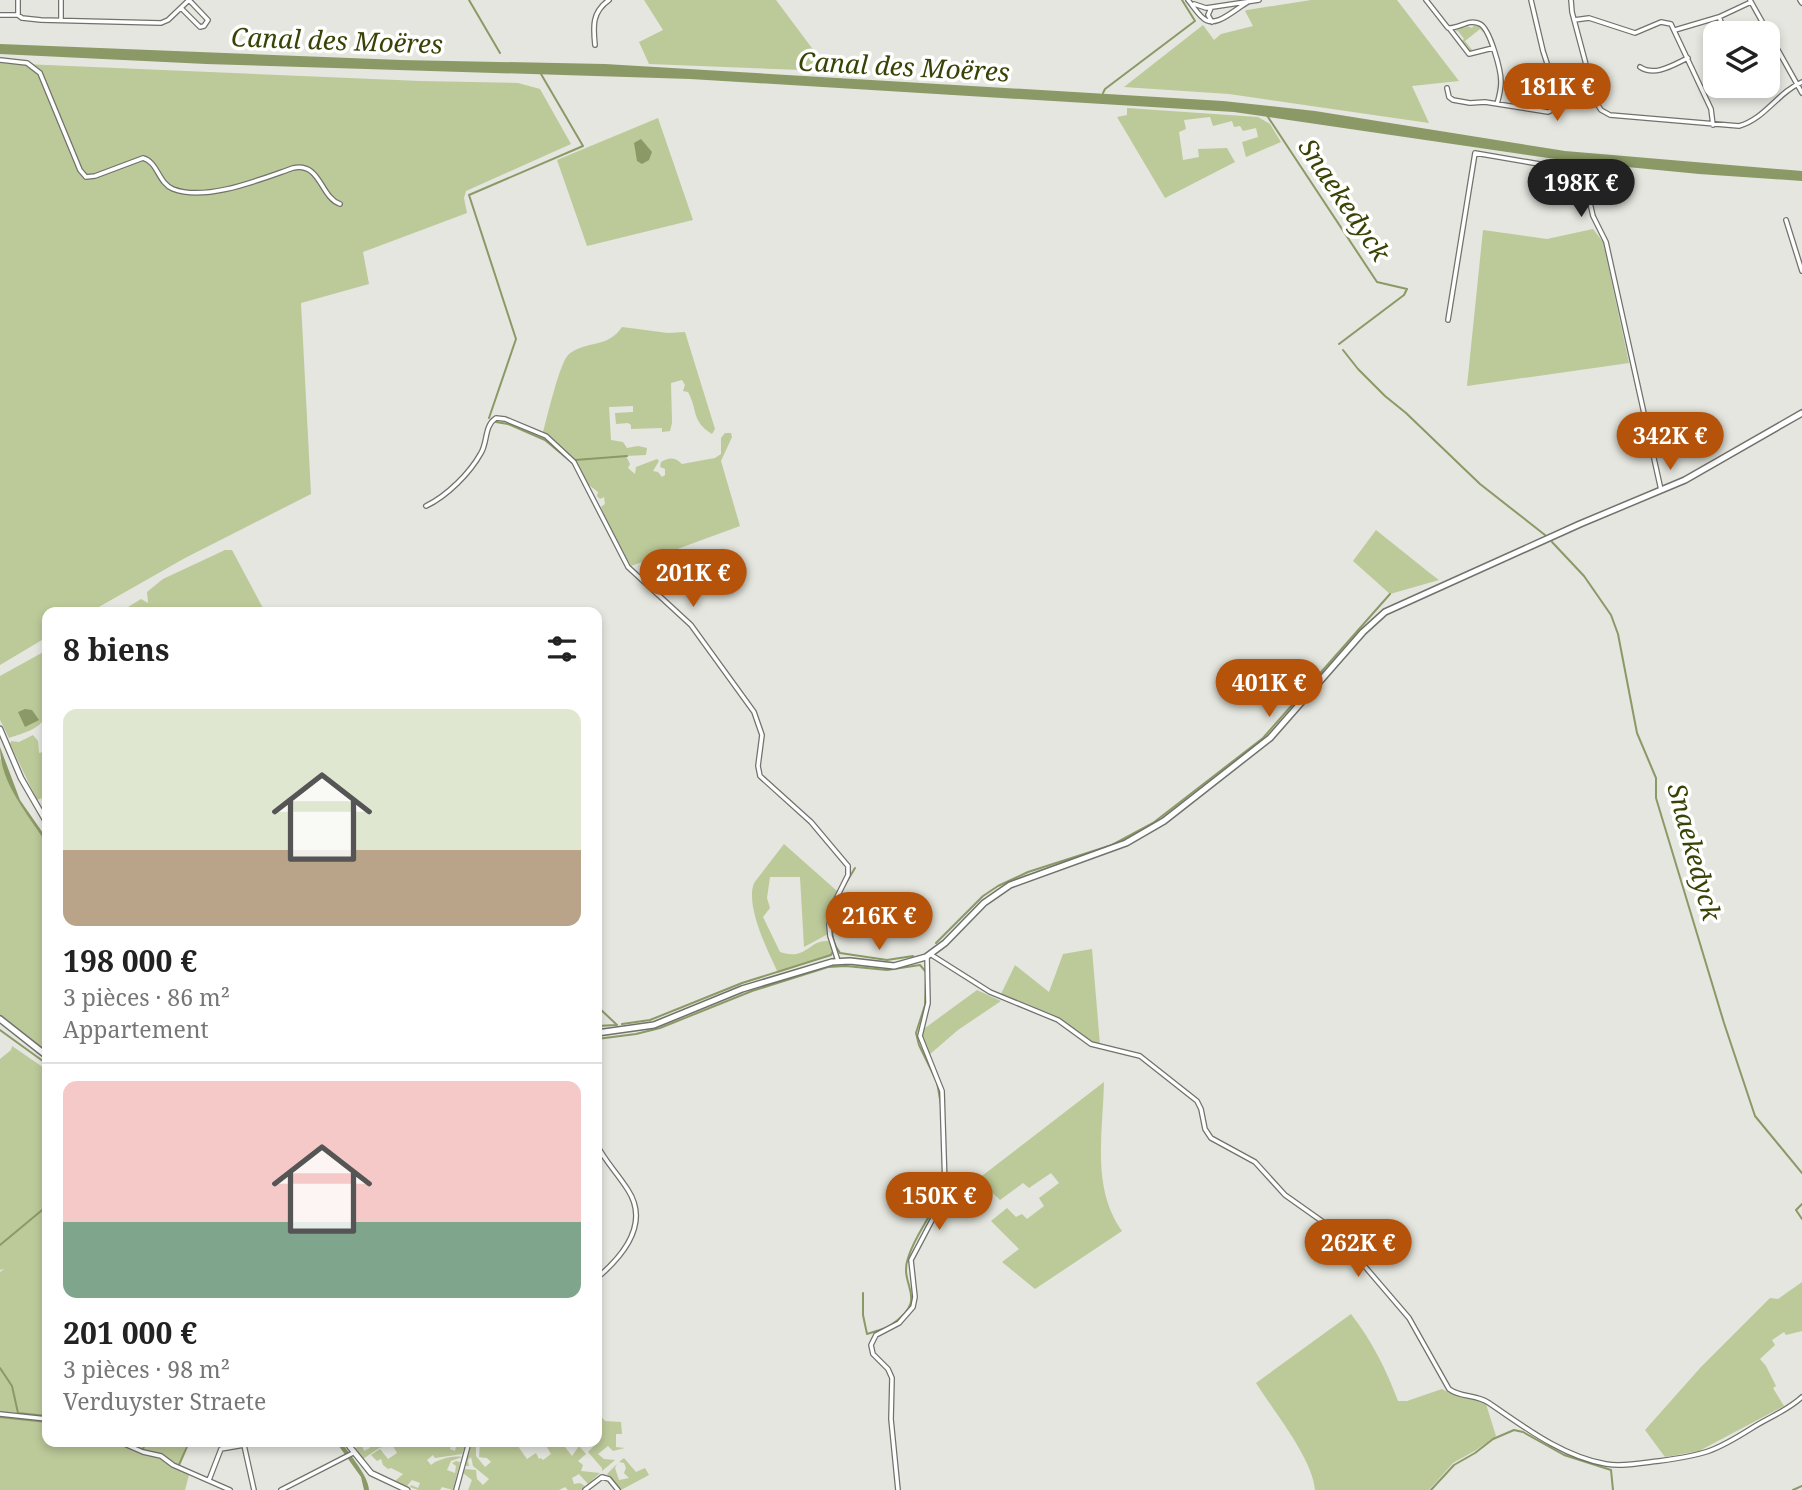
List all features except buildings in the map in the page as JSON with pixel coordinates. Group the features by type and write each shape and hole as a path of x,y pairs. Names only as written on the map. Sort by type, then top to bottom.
{"main road":[{"path":"602,1032 652,1026 746,988 838,961 894,965 910,963 928,955 984,903 1010,885 1126,843 1164,821 1270,737 1382,614 1697,474 1802,413"},
{"path":"0,1019 42,1052"}],"street":[{"path":"18,0 18,15"},
{"path":"61,0 61,20"},
{"path":"595,45 595,16 608,0"},
{"path":"1189,1 1201,7 1213,7 1259,0"},
{"path":"1426,0 1470,54 1493,48"},
{"path":"1447,88 1449,97 1453,100 1548,112 1559,106 1531,0"},
{"path":"1571,0 1596,102 1603,111 1615,116 1734,126 1747,123 1802,82"},
{"path":"1189,1 1205,20 1212,22 1248,2"},
{"path":"1675,30 1719,17 1751,1 1762,21"},
{"path":"0,15 161,23 167,21 185,2"},
{"path":"185,2 208,20 204,26 199,26 185,2"},
{"path":"1212,22 1208,15 1213,7"},
{"path":"1719,17 1721,21"},
{"path":"1574,20 1589,18 1634,33 1664,22 1671,24 1711,109 1713,125"},
{"path":"1449,28 1470,22 1481,24 1489,33 1501,81 1497,104"},
{"path":"1780,54 1802,93"},
{"path":"1640,66 1648,71 1657,71 1688,58"},
{"path":"0,60 27,63 40,73 80,170 86,177 143,158 150,161 166,184 172,188 209,192 303,167 312,172 335,202 340,204"},
{"path":"1448,320 1475,153 1580,171 1584,177 1593,216 1606,242 1661,491"},
{"path":"1786,220 1802,271"},
{"path":"426,506 445,494 479,457 489,426 496,418 508,420 544,435 572,459 628,567 691,625 754,712 762,732 758,769 762,779 811,822 848,866 848,875 834,903 829,925 838,961"},
{"path":"0,729 23,782 42,814"},
{"path":"928,955 994,994 1058,1020 1091,1044 1132,1052 1147,1061 1197,1101 1205,1129 1212,1138 1255,1162 1285,1195 1326,1224 1343,1241 1409,1318 1451,1391 1485,1400 1514,1421 1563,1449 1595,1462 1613,1465 1694,1457 1721,1447 1802,1397"},
{"path":"898,1490 891,1426 891,1378 888,1369 873,1354 870,1345 876,1335 899,1323 912,1307 915,1297 911,1260 939,1207 945,1187 942,1091 920,1036 928,1003 928,955"},
{"path":"602,1152 630,1194 636,1216 630,1242 602,1273"},
{"path":"0,1414 42,1418"},
{"path":"132,1447 161,1456 173,1465 230,1490"},
{"path":"209,1480 220,1450 234,1447"},
{"path":"244,1447 254,1490"},
{"path":"349,1447 371,1473 407,1490"},
{"path":"456,1490 468,1447"},
{"path":"281,1490 352,1453"},
{"path":"584,1490 602,1477 609,1479 618,1490"}],"shaded area":[{"path":"644,0 776,0 829,71 649,64 639,42 663,30"},
{"path":"1311,0 1397,0 1459,81 1412,86 1429,123 1229,94 1124,87 1203,25 1214,40 1221,34 1253,26 1245,11 1247,10"},
{"path":"1475,24 1485,31 1480,29 1465,41 1473,51 1471,52 1461,41 1464,39 1458,31 1454,32 1465,25 1472,28"},
{"path":"0,44 401,60 605,64 1223,101 1315,111 1565,151 1802,171 1802,181 1576,162 1234,112 690,79 206,64 0,54"},
{"path":"0,63 518,83 540,89 571,144 466,191 464,198 467,213 363,252 369,284 301,303 311,494 185,558 99,607 42,607 42,640 0,665"},
{"path":"1127,108 1258,117 1270,124 1281,142 1246,157 1242,142 1258,137 1256,128 1243,131 1240,126 1234,127 1232,121 1213,126 1210,117 1184,120 1186,129 1179,132 1183,160 1199,157 1198,149 1227,148 1235,162 1165,198 1117,117 1127,115"},
{"path":"658,118 693,220 587,246 557,160"},
{"path":"641,139 652,152 649,160 642,164 637,161 634,143"},
{"path":"1593,229 1603,242 1629,363 1467,386 1483,230 1547,239"},
{"path":"622,327 668,333 685,332 715,429 712,434 701,424 688,392 683,391 685,385 682,380 671,383 670,431 662,432 662,428 631,429 628,423 616,424 615,413 633,412 633,406 609,407 611,440 623,442 627,448 647,448 646,455 626,456 630,464 628,468 635,474 636,467 657,459 659,461 653,471 662,477 665,475 665,469 660,467 661,462 672,459 682,464 715,458 721,454 721,438 725,433 731,433 732,437 721,461 740,526 631,566 601,507 605,504 604,497 600,499 597,496 598,492 585,482 569,457 553,448 543,432 565,359 576,350 610,339"},
{"path":"1376,530 1439,580 1390,594 1353,561"},
{"path":"225,550 232,550 262,607 128,607 141,599 148,603 147,592 163,579"},
{"path":"42,653 42,722 35,728 9,738 0,720 0,676"},
{"path":"32,710 39,720 25,727 18,712"},
{"path":"33,735 38,741 39,753 42,752 42,798 37,800 10,744 11,741 19,742"},
{"path":"0,747 20,800 42,832 42,838 10,786 1,761"},
{"path":"0,758 18,801 42,837 42,1048 0,1015"},
{"path":"784,844 837,891 829,914 828,934 804,947 800,877 770,877 767,898 770,908 763,917 780,952 796,954 828,941 832,946 831,955 778,973 755,916 752,893 754,883"},
{"path":"1092,949 1100,1045 1058,1017 1001,994 1015,965 1049,992 1063,954"},
{"path":"977,990 1001,1001 958,1030 929,1055 921,1031"},
{"path":"12,1046 42,1067 42,1447 185,1447 179,1466 189,1475 185,1490 0,1490 0,1272 4,1269 0,1270 0,1059"},
{"path":"1104,1082 1102,1178 1112,1214 1122,1231 1035,1289 1002,1262 1019,1249 991,1221 1007,1208 1016,1217 1022,1214 1027,1219 1044,1206 1039,1198 1059,1183 1051,1173 1029,1188 1023,1183 1000,1200 978,1179"},
{"path":"1802,1282 1802,1331 1786,1335 1784,1332 1772,1340 1775,1345 1760,1359 1766,1366 1776,1386 1773,1388 1784,1406 1699,1451 1665,1457 1645,1430 1701,1367 1770,1298 1778,1299"},
{"path":"1351,1314 1378,1356 1398,1401 1407,1401 1442,1389 1486,1404 1496,1436 1453,1463 1429,1490 1315,1490 1313,1478 1300,1450 1256,1383"},
{"path":"602,1418 605,1421 621,1422 622,1434 616,1434 616,1447 625,1448 613,1451 608,1446 598,1454 604,1459 615,1460 602,1471 588,1452 593,1447 602,1447"},
{"path":"340,1447 345,1447 358,1465 369,1490 364,1490 361,1477"},
{"path":"362,1447 364,1451 382,1447 363,1459 355,1449"},
{"path":"394,1447 451,1447 455,1451 456,1447 465,1447 462,1454 435,1458 433,1455 427,1460 431,1465 445,1458 462,1457 451,1461 447,1470 455,1473 456,1466 452,1463 460,1462 453,1490 442,1487 440,1490 418,1490 410,1487 411,1485 418,1488 420,1483 412,1480 407,1486 395,1481 403,1474 388,1469 381,1459 377,1461 371,1455 380,1449 388,1459 397,1453"},
{"path":"471,1447 476,1447 476,1456 485,1467 491,1462 487,1458 479,1457 480,1447 519,1447 527,1459 536,1453 539,1459 543,1460 551,1454 547,1447 565,1447 572,1456 580,1447 586,1454 578,1461 583,1465 581,1471 600,1473 588,1484 579,1474 572,1478 574,1484 585,1486 581,1490 568,1490 565,1487 559,1490 468,1490 472,1480 463,1473 465,1469 476,1470 477,1479 483,1485 489,1479 473,1466 471,1457 468,1460 469,1466 465,1466"},
{"path":"624,1458 636,1472 645,1468 649,1475 621,1490 607,1474 617,1464 615,1468 619,1480 629,1478 624,1473 624,1463 619,1462"}],"waterway":[{"path":"469,0 500,53"},
{"name":"Snaekedyck","path":"1103,93 1195,21 1182,0"},
{"path":"489,418 516,339 469,195 583,146 541,74"},
{"name":"Snaekedyck","path":"1266,114 1377,282 1407,289 1404,295 1339,344"},
{"name":"Snaekedyck","path":"1343,350 1385,396 1480,484 1545,535"},
{"path":"496,422 508,424 545,440 569,460"},
{"path":"575,460 627,456"},
{"name":"Snaekedyck","path":"1552,542 1584,576 1611,615 1618,634 1637,733 1656,778 1656,798 1755,1116 1802,1173"},
{"path":"936,943 983,896 998,886 1028,872 1112,845 1153,823 1263,738 1390,594"},
{"path":"843,888 855,868"},
{"path":"838,899 832,934 840,953 887,960 913,956"},
{"path":"622,1024 650,1020 742,983 831,955 833,951"},
{"path":"602,1038 660,1028 752,991 828,967 887,970 920,965 926,972"},
{"path":"926,977 925,1005 916,1033 937,1082 941,1105"},
{"path":"602,1011 617,1025"},
{"path":"602,1026 616,1025"},
{"path":"0,1030 42,1060"},
{"path":"891,1325 903,1316 909,1307 911,1292 906,1268 908,1258 938,1198 943,1174"},
{"name":"Snaekedyck","path":"1802,1204 1796,1210 1802,1219"},
{"path":"0,1245 42,1210"},
{"path":"863,1293 863,1315 867,1334 886,1328"},
{"path":"0,1368 12,1386 18,1413 42,1415"},
{"path":"0,1417 42,1421"},
{"path":"1431,1490 1454,1465 1493,1439 1514,1430 1523,1432 1564,1455 1611,1470 1613,1490"},
{"path":"179,1465 187,1447"},
{"name":"Snaekedyck","path":"1793,1490 1802,1486"}],"water label":[{"name":"Canal des Moëres","path":"337,41"},
{"name":"Canal des Moëres","path":"904,67"}]}
